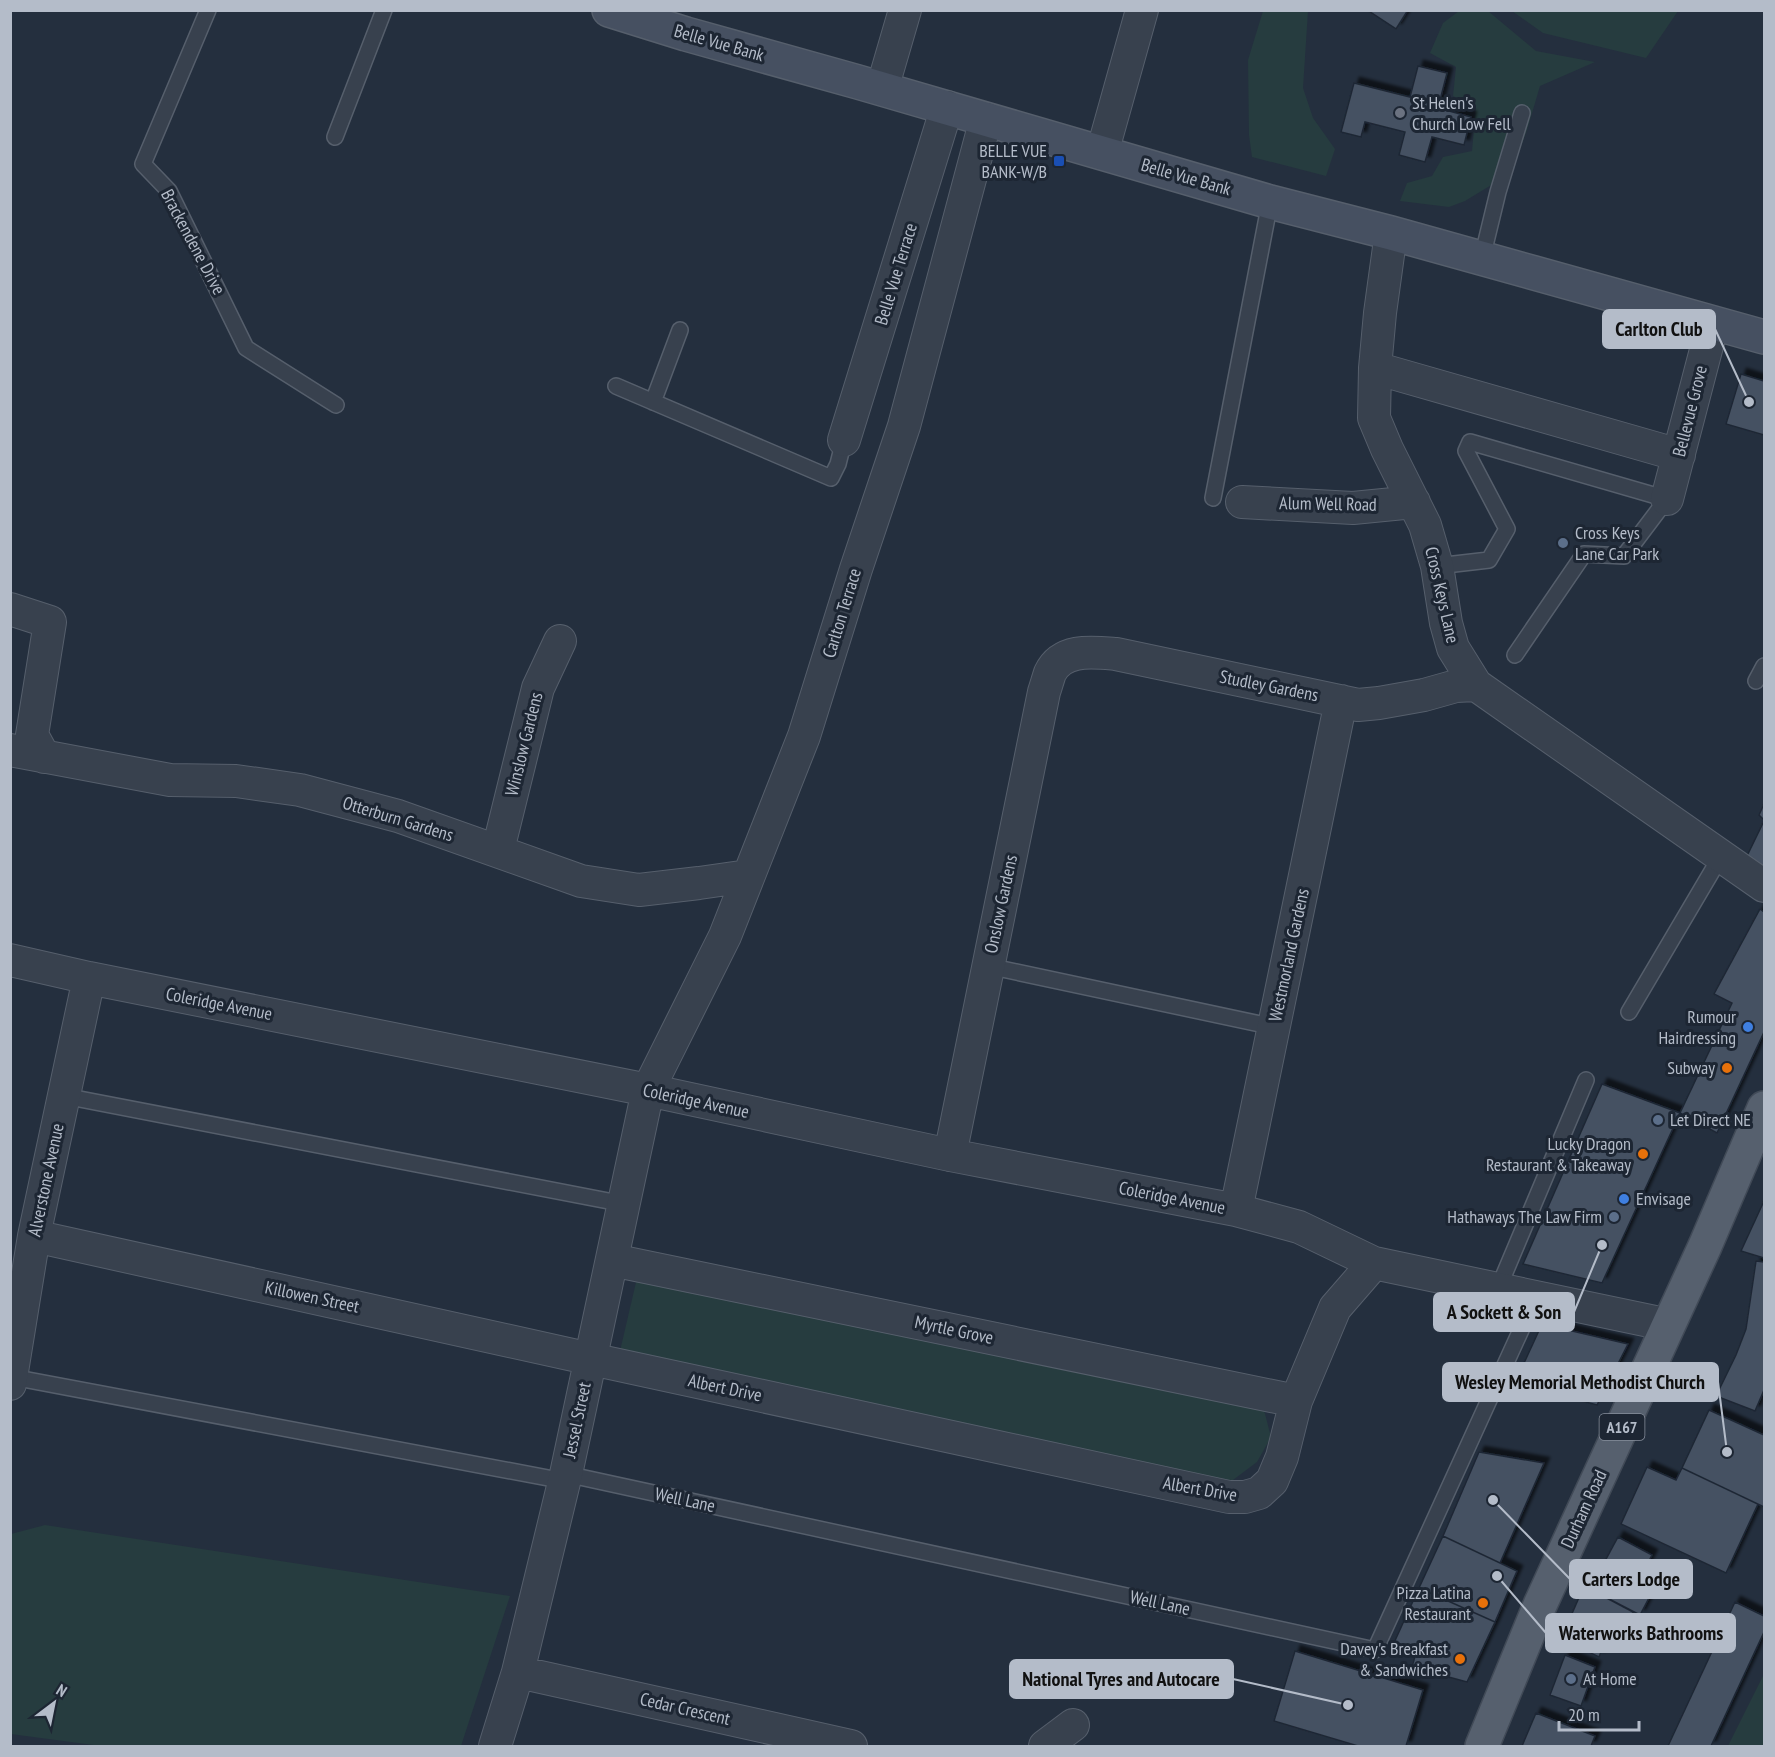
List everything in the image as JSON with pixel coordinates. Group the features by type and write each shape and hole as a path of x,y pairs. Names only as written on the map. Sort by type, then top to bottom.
{"main road":[{"name":"Durham Road","path":"1482,1746 1527,1634 1669,1325 1764,1108"}],"street":[{"name":"Belle Vue Bank","path":"609,10 1270,202 1391,232 1764,338"},
{"path":"882,89 905,10"},
{"path":"1102,153 1142,10"},
{"name":"Belle Vue Terrace","path":"844,440 947,107"},
{"name":"Carlton Terrace","path":"648,1090 725,936 804,736 904,426 986,118"},
{"name":"Cross Keys Lane","path":"1391,232 1380,313 1374,418 1425,525 1437,566 1446,623 1454,648 1476,685 1764,886"},
{"name":"Bellevue Grove","path":"1667,500 1713,323"},
{"path":"1376,368 1679,455"},
{"name":"Alum Well Road","path":"1227,500 1353,508 1414,502"},
{"path":"10,609 50,622 32,735 44,757"},
{"name":"Winslow Gardens","path":"498,850 538,688 560,641"},
{"name":"Studley Gardens","path":"1062,658 1078,652 1116,654 1358,705 1379,704 1456,686 1476,685"},
{"name":"Onslow Gardens","path":"950,1155 1044,692 1051,671 1062,658"},
{"name":"Westmorland Gardens","path":"1236,1210 1341,701"},
{"name":"Otterburn Gardens","path":"10,750 170,780 236,781 300,790 398,816 581,881 639,890 748,876"},
{"name":"Coleridge Avenue","path":"10,960 89,978 648,1090 950,1155 1236,1210 1299,1227 1374,1263"},
{"name":"Alverstone Avenue","path":"11,1380 34,1236 89,978"},
{"name":"Jessel Street","path":"495,1746 518,1672 565,1477 648,1090"},
{"name":"Killowen Street","path":"34,1236 591,1359"},
{"name":"Myrtle Grove","path":"612,1260 1296,1401"},
{"path":"1374,1263 1669,1325"},
{"name":"Albert Drive","path":"591,1359 1229,1497 1245,1497 1259,1493 1272,1481 1282,1457 1296,1401 1335,1308 1374,1263"},
{"name":"Cedar Crescent","path":"518,1672 852,1746"},
{"path":"1045,1746 1073,1725"}],"lane":[{"name":"Brackendene Drive","path":"208,10 143,164 169,191 246,348 336,405"},
{"path":"335,137 384,10"},
{"path":"1482,258 1498,192 1522,113"},
{"path":"1227,500 1270,202"},
{"path":"653,402 680,330"},
{"path":"616,386 831,478 838,464 844,440"},
{"path":"1437,566 1489,560 1507,529 1466,451 1470,442 1667,500 1624,556 1584,554 1515,655"},
{"path":"1756,681 1764,666"},
{"path":"1629,1012 1721,856"},
{"path":"988,966 1274,1028"},
{"path":"1498,1289 1586,1080"},
{"path":"64,1096 624,1204"},
{"name":"Well Lane","path":"565,1477 1375,1650 1536,1297"},
{"path":"11,1380 565,1477"}],"green space":[{"path":"1263,11 1308,11 1303,88 1313,118 1335,149 1326,176 1252,157 1249,135 1248,60"},
{"path":"1459,11 1488,11 1536,51 1595,62 1540,86 1511,173 1465,201 1449,207 1400,201 1407,183 1432,176 1443,157 1472,151 1476,107 1453,96 1456,67 1430,53 1443,23"},
{"path":"1512,11 1678,11 1646,58 1543,33"},
{"path":"637,1278 1264,1410 1271,1437 1257,1462 1229,1483 620,1351"},
{"path":"45,1525 510,1596 461,1746 101,1746 11,1734 11,1534"},
{"path":"1764,1674 1764,1746 1728,1746"}],"building":[{"path":"1367,10 1408,10 1396,29"},
{"name":"St Helen's Church Low Fell","path":"1418,66 1447,73 1438,108 1471,117 1464,145 1432,137 1425,162 1399,155 1405,132 1365,122 1361,137 1341,132 1354,83 1410,97"},
{"path":"1741,374 1764,381 1764,435 1726,424"},
{"path":"1764,804 1764,820 1759,815"},
{"path":"1764,821 1764,872 1746,858"},
{"path":"1760,909 1764,912 1764,1032 1717,1133 1680,1113 1732,1003 1714,994"},
{"path":"1602,1084 1680,1113 1602,1283 1523,1264"},
{"path":"1764,1201 1764,1258 1741,1251"},
{"path":"1756,1261 1764,1262 1764,1390 1755,1411 1716,1396 1746,1329"},
{"path":"1542,1324 1628,1344 1597,1405 1534,1388 1538,1376 1519,1374"},
{"path":"1709,1410 1764,1435 1764,1507 1682,1468"},
{"path":"1479,1452 1544,1463 1500,1563 1443,1536"},
{"path":"1647,1467 1676,1480 1682,1468 1758,1504 1726,1573 1621,1524"},
{"path":"1443,1536 1517,1571 1495,1622 1419,1588"},
{"path":"1618,1537 1652,1555 1636,1586 1651,1594 1640,1615 1590,1589"},
{"path":"1584,1586 1633,1612 1622,1634 1610,1629 1599,1657 1561,1639"},
{"path":"1419,1588 1495,1622 1467,1682 1412,1667 1416,1653 1393,1645"},
{"path":"1735,1602 1764,1616 1764,1632 1711,1746 1668,1746"},
{"path":"1295,1651 1423,1690 1406,1746 1358,1746 1274,1721"},
{"path":"1565,1655 1595,1667 1581,1706 1550,1695"},
{"path":"1536,1713 1595,1736 1591,1746 1522,1746"}],"place":[{"name":"St Helen's Church Low Fell","path":"1400,113"},
{"name":"BELLE VUE BANK-W/B","path":"1059,161"},
{"name":"Carlton Club","path":"1749,402"},
{"name":"Cross Keys Lane Car Park","path":"1563,543"},
{"name":"Rumour Hairdressing","path":"1748,1027"},
{"name":"Subway","path":"1727,1068"},
{"name":"Let Direct NE","path":"1658,1120"},
{"name":"Lucky Dragon Restaurant & Takeaway","path":"1643,1154"},
{"name":"Envisage","path":"1624,1199"},
{"name":"Hathaways The Law Firm","path":"1614,1217"},
{"name":"A Sockett & Son","path":"1602,1245"},
{"name":"Wesley Memorial Methodist Church","path":"1727,1452"},
{"name":"Carters Lodge","path":"1493,1500"},
{"name":"Waterworks Bathrooms","path":"1497,1576"},
{"name":"Pizza Latina Restaurant","path":"1483,1603"},
{"name":"Davey's Breakfast & Sandwiches","path":"1460,1659"},
{"name":"At Home","path":"1571,1679"},
{"name":"National Tyres and Autocare","path":"1348,1705"}]}
